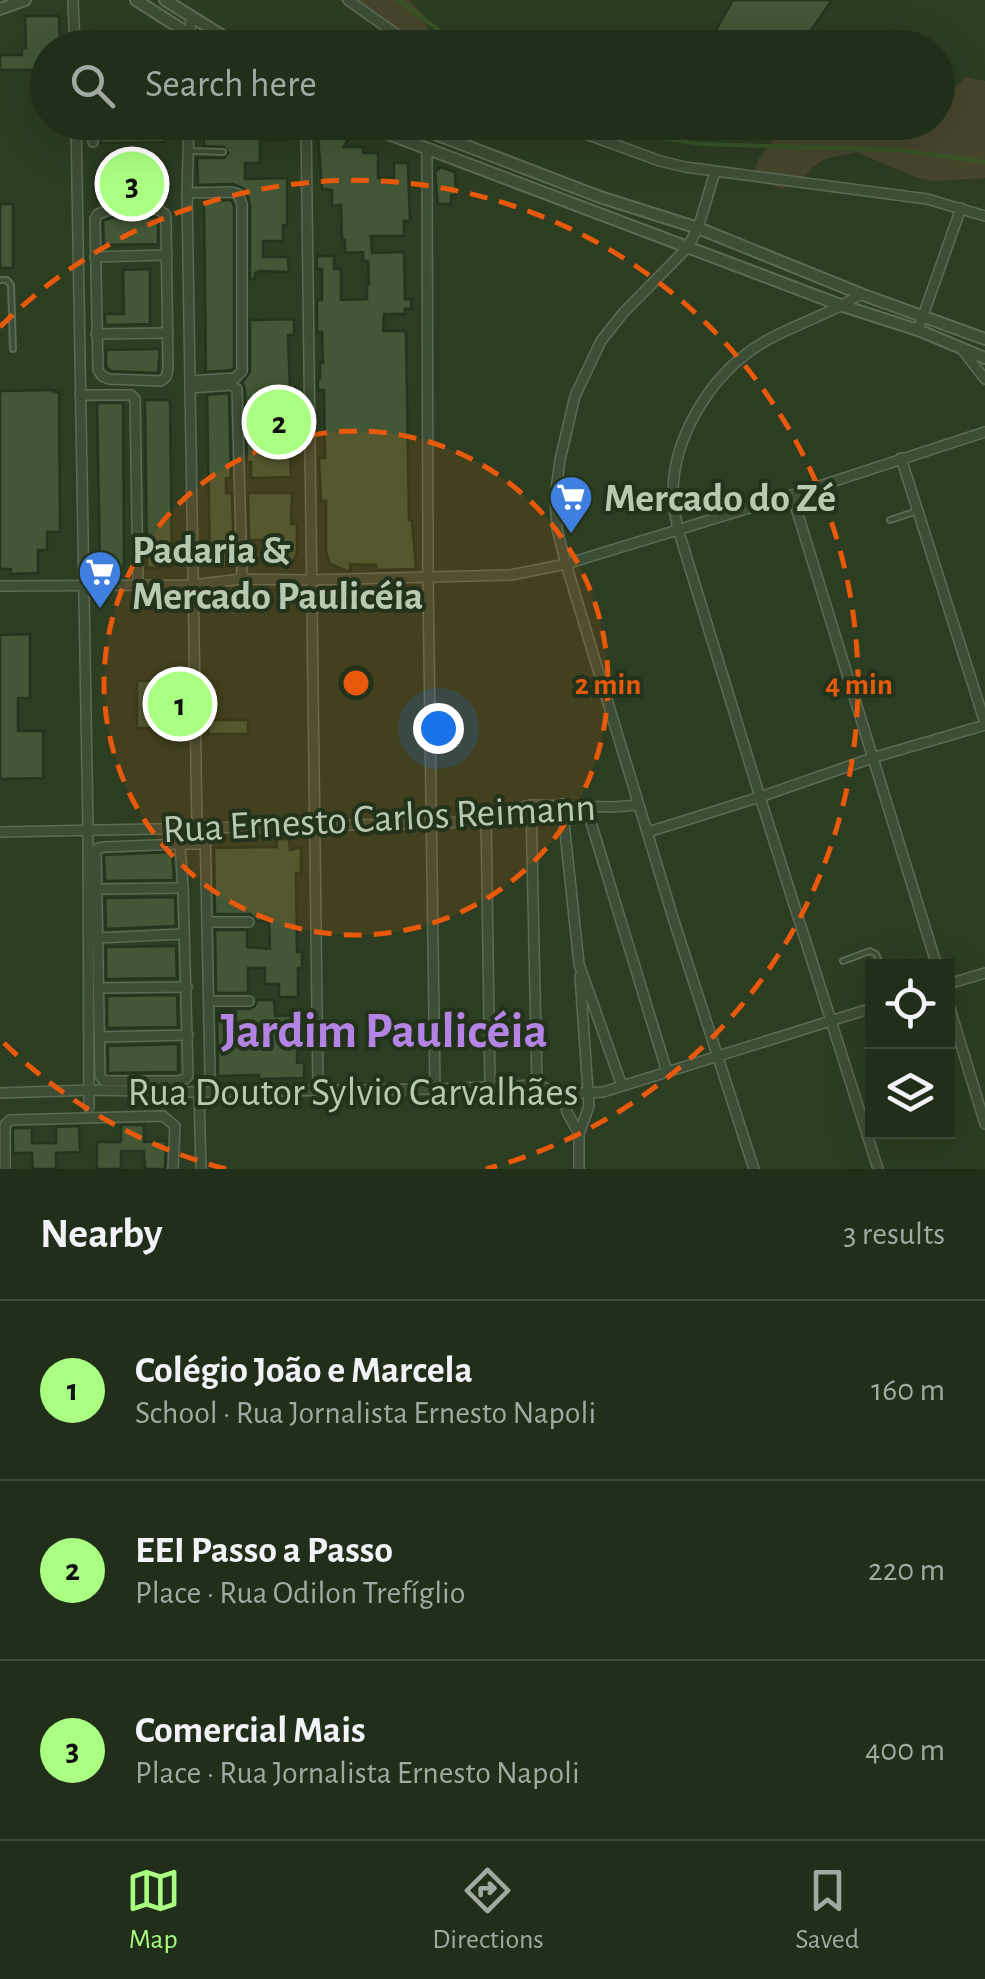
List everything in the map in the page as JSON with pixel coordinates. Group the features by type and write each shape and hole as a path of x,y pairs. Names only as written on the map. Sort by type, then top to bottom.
{"street":[{"path":"0,8 25,0"},
{"path":"72,0 74,30"},
{"path":"136,0 183,30"},
{"path":"165,0 213,30"},
{"path":"348,0 390,30"},
{"path":"189,30 190,16"},
{"path":"76,140 88,830 102,1080 177,1081 188,1076 180,844"},
{"path":"189,140 192,585 201,826 206,844 210,1074"},
{"path":"306,140 318,1090"},
{"path":"401,140 985,358"},
{"path":"447,140 600,197 698,228 985,339"},
{"path":"602,140 660,161 927,199 985,216"},
{"path":"426,150 435,1089"},
{"path":"716,172 688,248 624,312 602,341 575,396 555,498 557,530 566,564 754,1169"},
{"path":"187,193 232,192 241,198 242,204 242,371 235,378 190,384"},
{"path":"157,208 165,214 168,370 164,380 109,380 98,370 95,257 98,214 157,208"},
{"path":"918,330 961,208"},
{"path":"95,257 167,256"},
{"path":"861,294 758,345 734,364 692,420 677,464 673,501 678,529 760,797 878,1169"},
{"path":"79,298 95,298"},
{"path":"96,334 168,332"},
{"path":"960,348 985,379"},
{"path":"190,384 236,388 242,579"},
{"path":"80,395 131,395 135,399 138,584"},
{"path":"0,586 511,576 566,564 985,432"},
{"path":"901,458 985,724"},
{"path":"792,495 934,959"},
{"name":"Rua Ernesto Carlos Reimann","path":"648,832 985,724"},
{"path":"562,804 579,964 588,1112 579,1134 579,1169"},
{"path":"531,805 537,1085"},
{"name":"Rua Ernesto Carlos Reimann","path":"0,832 432,824 531,805 638,805"},
{"path":"586,806 667,1072"},
{"path":"486,814 490,1086"},
{"path":"89,1114 98,848 206,844"},
{"path":"98,889 184,888"},
{"path":"208,922 249,922"},
{"path":"94,938 184,934"},
{"path":"579,964 622,1086"},
{"path":"955,982 985,973"},
{"path":"99,988 186,987"},
{"path":"209,1002 249,1001"},
{"name":"Rua Doutor Sylvio Carvalhães","path":"0,1093 537,1085 563,1094 587,1094 865,1010"},
{"path":"955,1025 985,1124"},
{"path":"100,1037 188,1035"},
{"path":"199,1092 200,1169"},
{"path":"563,1094 579,1134"},
{"path":"5,1169 5,1131 9,1120 89,1114 168,1118 175,1126 173,1169"}],"lane":[{"path":"189,151 223,152"},
{"path":"0,280 11,285 13,349"},
{"path":"890,520 917,511"},
{"path":"842,961 870,951 878,959"}],"shaded area":[{"path":"339,0 408,0 424,15 428,30 390,30 360,17"},
{"path":"966,77 985,81 985,178 918,178 856,152 825,159 798,182 782,189 754,173 759,158 773,140 955,140 955,88"}],"building":[{"path":"733,0 832,0 811,30 716,30"},
{"path":"25,16 59,16 60,30 30,30 30,70 0,70 0,55 22,55 22,48 26,48"},
{"path":"101,140 164,140 164,142"},
{"path":"204,140 285,140 260,141 260,163 245,163 245,179 287,178 283,241 263,241 263,257 288,257 289,272 259,271 255,279 250,279 250,204 246,191 232,184 198,185 197,158 224,158 228,153 224,147 204,146"},
{"path":"318,140 347,140 344,147 363,147 363,153 378,153 378,178 394,178 394,163 408,163 410,221 404,221 404,236 371,236 372,253 404,252 405,299 411,299 411,309 405,309 405,314 384,314 383,331 406,334 409,520 416,569 376,570 376,565 350,564 347,571 330,564 326,552 326,501 321,501 319,458 325,458 324,390 318,390 323,363 322,332 317,332 322,269 317,269 317,256 334,256 334,269 341,269 341,300 367,299 369,284 368,261 363,261 363,252 345,253 341,205 332,206 332,190 322,189"},
{"path":"441,167 455,172 456,195 451,195 451,204 438,204 435,172"},
{"path":"167,168 168,199 97,200 97,169"},
{"path":"231,200 234,206 231,370 206,372 204,201"},
{"path":"0,204 13,204 13,268 0,268"},
{"path":"155,217 158,244 104,245 103,221"},
{"path":"150,269 150,324 105,325 105,314 124,314 123,270"},
{"path":"294,319 294,335 288,335 290,387 295,387 295,398 289,398 290,430 296,430 296,445 290,445 291,477 251,478 242,383 250,372 250,320"},
{"path":"160,349 158,373 111,371 106,367 106,350"},
{"path":"0,391 59,392 60,532 47,532 47,550 38,550 38,573 11,574 11,569 0,569"},
{"path":"229,393 231,478 226,478 226,493 232,493 234,566 210,567 207,395"},
{"path":"145,400 170,400 172,567 147,568"},
{"path":"97,403 123,403 124,568 100,568"},
{"path":"248,493 292,493 291,524 297,524 297,553 288,566 266,566 265,540 249,540"},
{"path":"30,634 30,698 18,698 18,731 43,731 43,778 0,779 0,635"},
{"path":"137,681 180,681 180,728 137,728"},
{"path":"209,720 248,720 248,734 208,734"},
{"path":"276,839 289,839 290,850 301,847 301,874 296,873 297,952 302,952 298,997 279,997 279,984 265,984 265,968 248,968 248,993 216,993 215,930 247,930 247,947 270,949 269,921 257,921 250,914 215,914 214,848 277,847"},
{"path":"172,852 174,880 105,881 104,855"},
{"path":"175,897 176,926 106,929 105,898"},
{"path":"176,946 177,978 106,979 106,947"},
{"path":"177,995 178,1027 107,1028 107,996"},
{"path":"257,1000 274,1000 275,1016 299,1015 297,1063 304,1062 304,1078 218,1076 217,1009 250,1009"},
{"path":"178,1044 178,1072 108,1073 108,1046"},
{"path":"121,1125 144,1125 144,1142 166,1141 165,1169 145,1169 144,1151 121,1151 121,1169 97,1169 97,1142 121,1142"},
{"path":"79,1126 80,1152 56,1153 56,1169 33,1169 32,1153 13,1153 13,1128 32,1128 32,1143 56,1143 56,1127"}],"waterway":[{"path":"398,0 439,30"},
{"path":"674,140 898,150 985,162"}],"place":[{"name":"Comercial Mais","path":"132,184"},
{"name":"EEI Passo a Passo","path":"279,422"},
{"name":"Mercado do Zé","path":"571,535"},
{"name":"Padaria & Mercado Paulicéia","path":"100,610"},
{"name":"Colégio João e Marcela","path":"180,704"}],"district":[{"name":"Jardim Paulicéia","path":"384,1029"}]}
